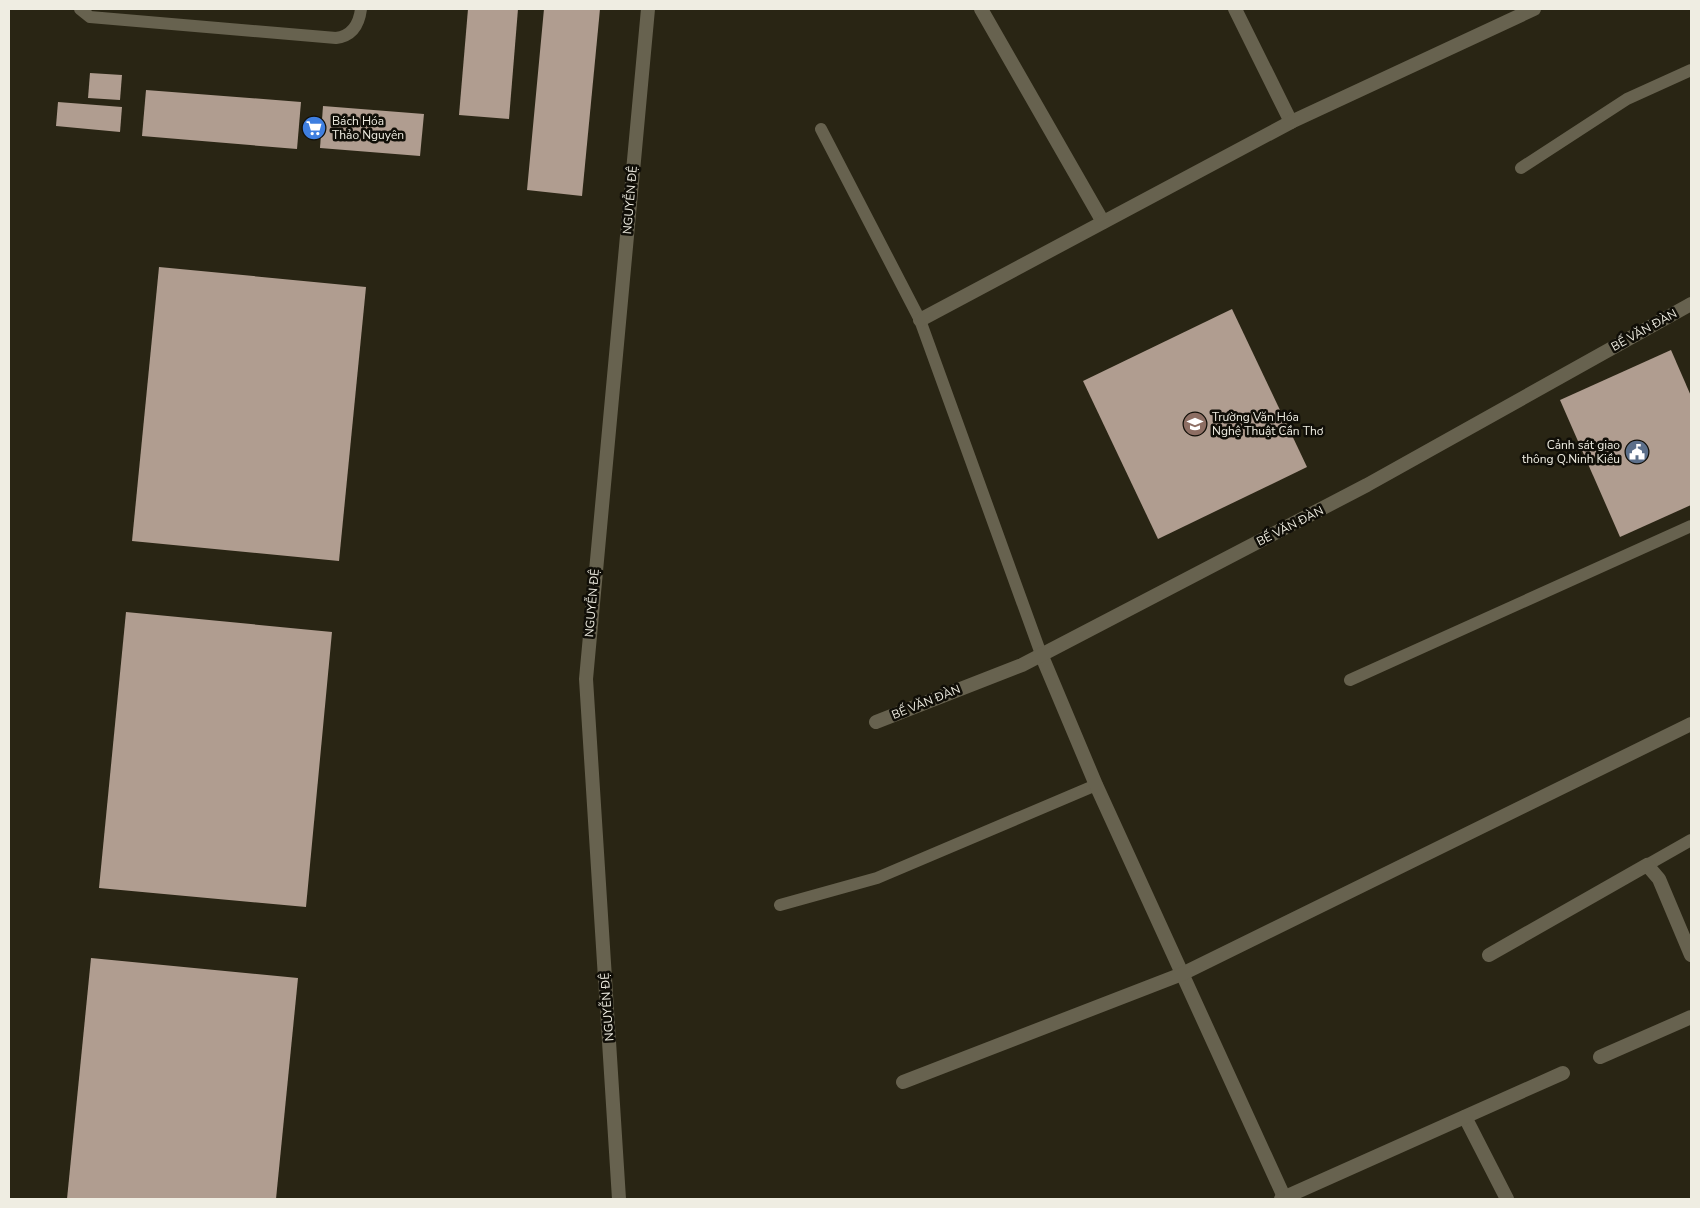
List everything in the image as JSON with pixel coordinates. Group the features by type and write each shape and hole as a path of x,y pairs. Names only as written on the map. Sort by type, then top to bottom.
{"street":[{"name":"NGUYỄN ĐỆ","path":"619,1199 586,679 648,9"},
{"path":"981,9 1103,222"},
{"path":"1235,9 1291,122"},
{"path":"920,320 1291,122 1534,9"},
{"name":"BẾ VĂN ĐÀN","path":"876,722 1022,665 1367,486 1691,304"},
{"path":"1041,654 1096,785 1283,1199 1563,1073"},
{"path":"903,1082 1182,974 1691,724"},
{"path":"1489,955 1647,865 1659,879 1691,955"},
{"path":"1600,1057 1691,1016"},
{"path":"1465,1117 1507,1199"}],"lane":[{"path":"80,9 90,17 336,38 346,37 356,28 361,9"},
{"path":"1521,168 1627,99 1691,70"},
{"path":"821,129 920,320 1041,654"},
{"path":"1350,680 1691,526"},
{"path":"780,906 877,878 1096,785"},
{"path":"1647,865 1691,840"}],"building":[{"path":"468,9 518,9 509,119 459,115"},
{"path":"544,9 600,9 582,196 527,190"},
{"path":"90,73 122,75 120,100 88,98"},
{"path":"146,90 301,102 297,149 142,136"},
{"path":"58,102 122,107 120,132 56,126"},
{"path":"323,106 424,114 420,156 320,148"},
{"path":"159,267 366,287 339,561 132,541"},
{"name":"Trường Văn Hóa Nghệ Thuật Cần Thơ","path":"1232,309 1307,467 1158,539 1083,381"},
{"name":"Cảnh sát giao thông Q.Ninh Kiều","path":"1671,350 1691,396 1691,505 1620,537 1560,400"},
{"path":"126,612 332,632 306,907 99,888"},
{"path":"91,958 298,978 276,1199 67,1199"}],"place":[{"name":"Bách Hóa Thảo Nguyên","path":"314,128"},
{"name":"Trường Văn Hóa Nghệ Thuật Cần Thơ","path":"1195,424"},
{"name":"Cảnh sát giao thông Q.Ninh Kiều","path":"1637,452"}]}
